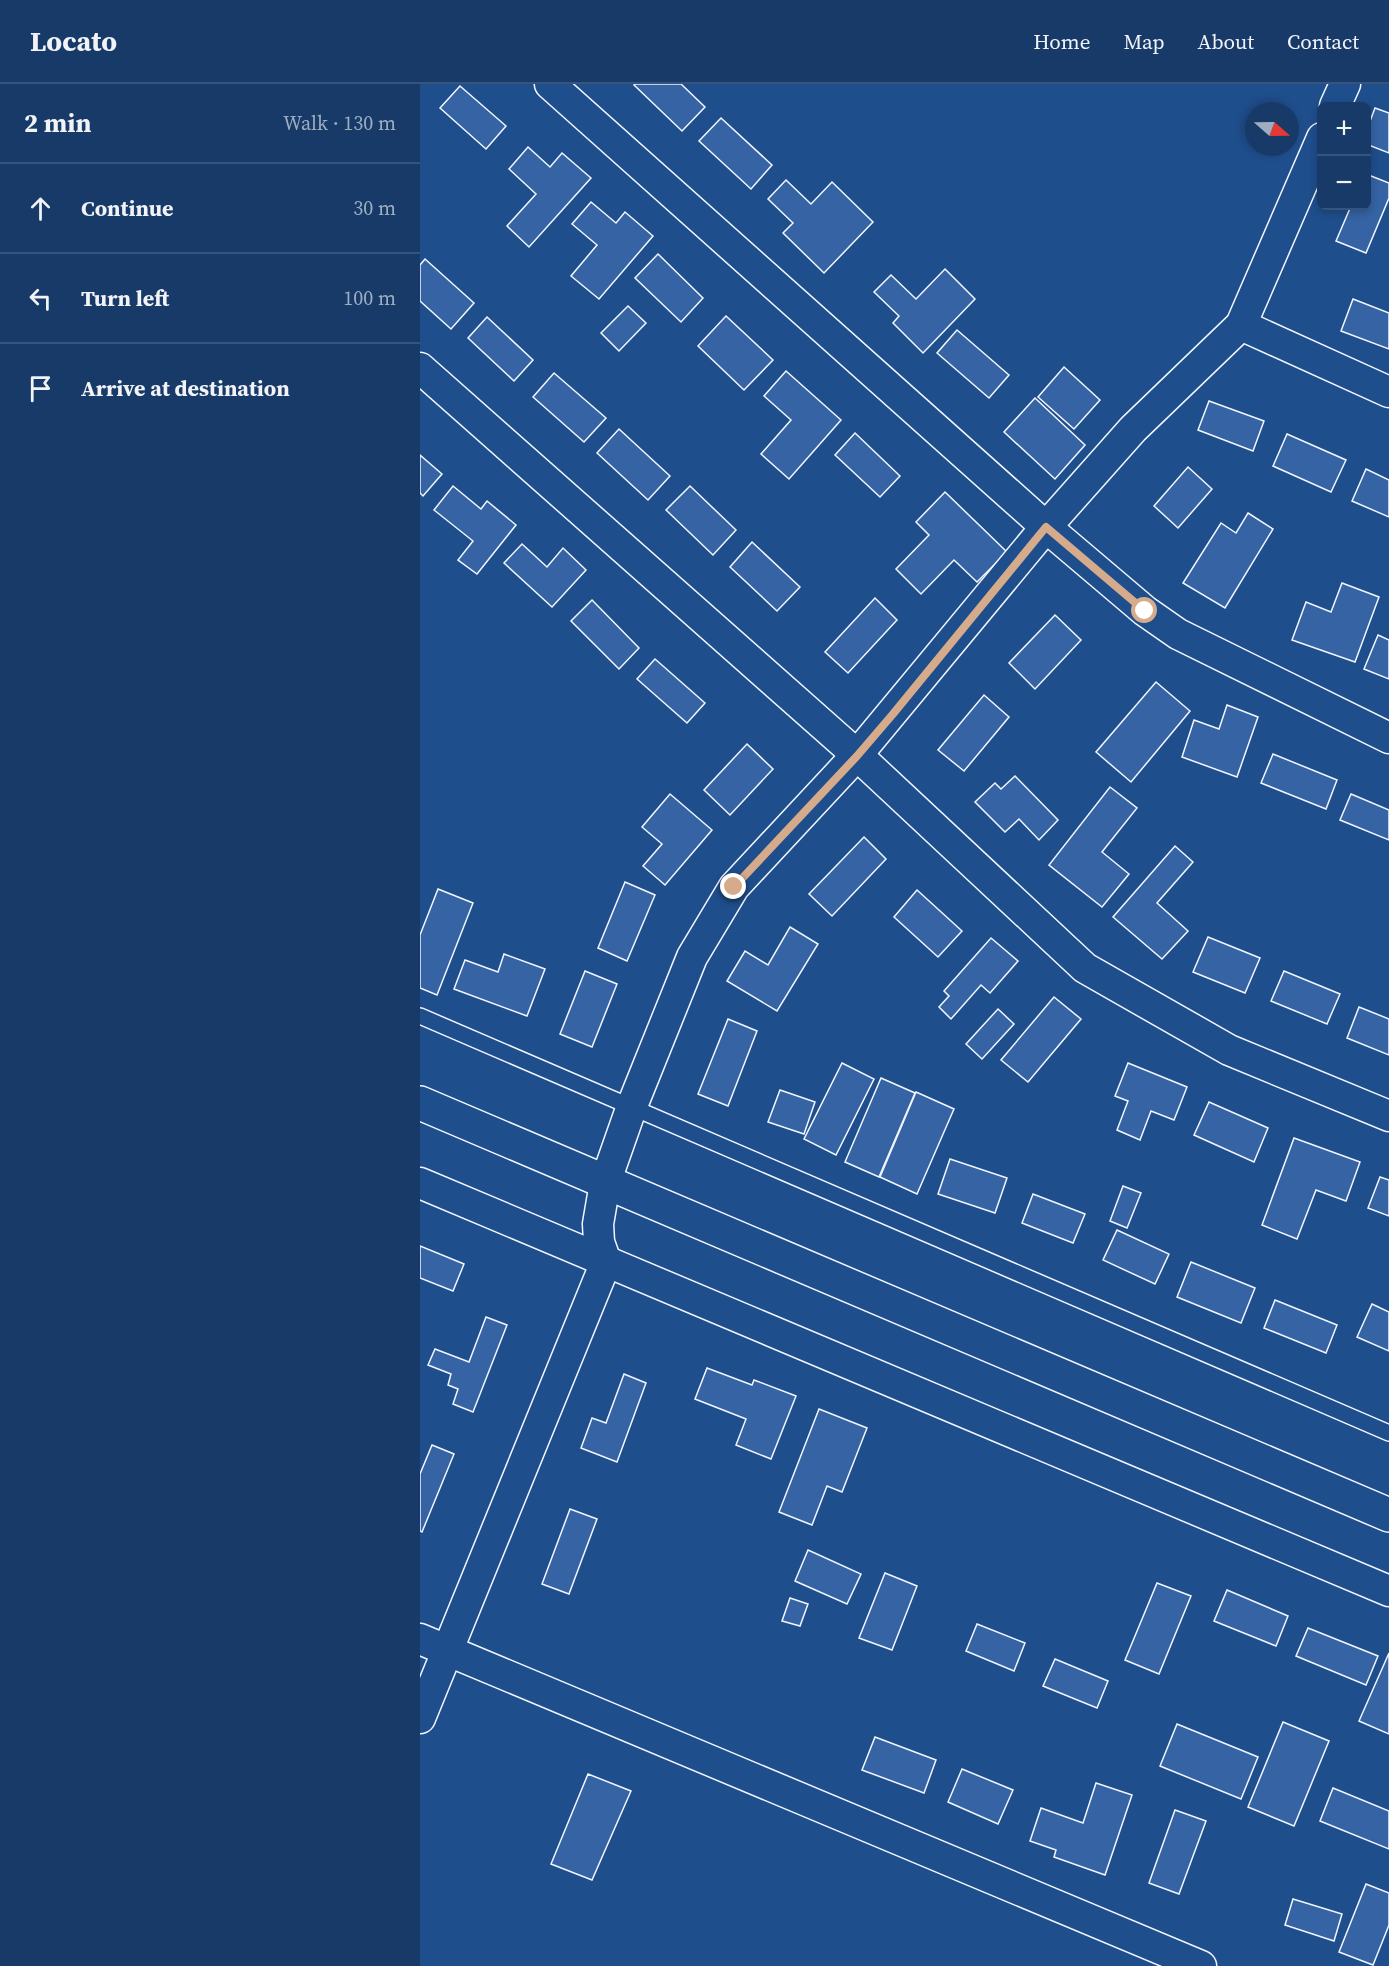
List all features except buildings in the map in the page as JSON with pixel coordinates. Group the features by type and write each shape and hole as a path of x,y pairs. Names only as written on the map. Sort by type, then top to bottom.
{"street":[{"path":"550,84 1046,527 1145,611 1178,634 1389,738"},
{"path":"1337,102 1345,84"},
{"path":"420,1718 606,1262 599,1242 598,1224 605,1183 632,1106 692,957 734,887 857,756 1046,527 1133,429 1241,325 1317,150"},
{"path":"1241,325 1389,392"},
{"path":"420,368 857,756 1085,968 1228,1050 1389,1116"},
{"path":"420,1103 1389,1515"},
{"path":"420,1184 1389,1591"},
{"path":"420,1639 1201,1966"}],"lane":[{"path":"420,1016 1389,1433"}],"route":[{"path":"734,887 857,756 1046,527 1145,611"}]}
